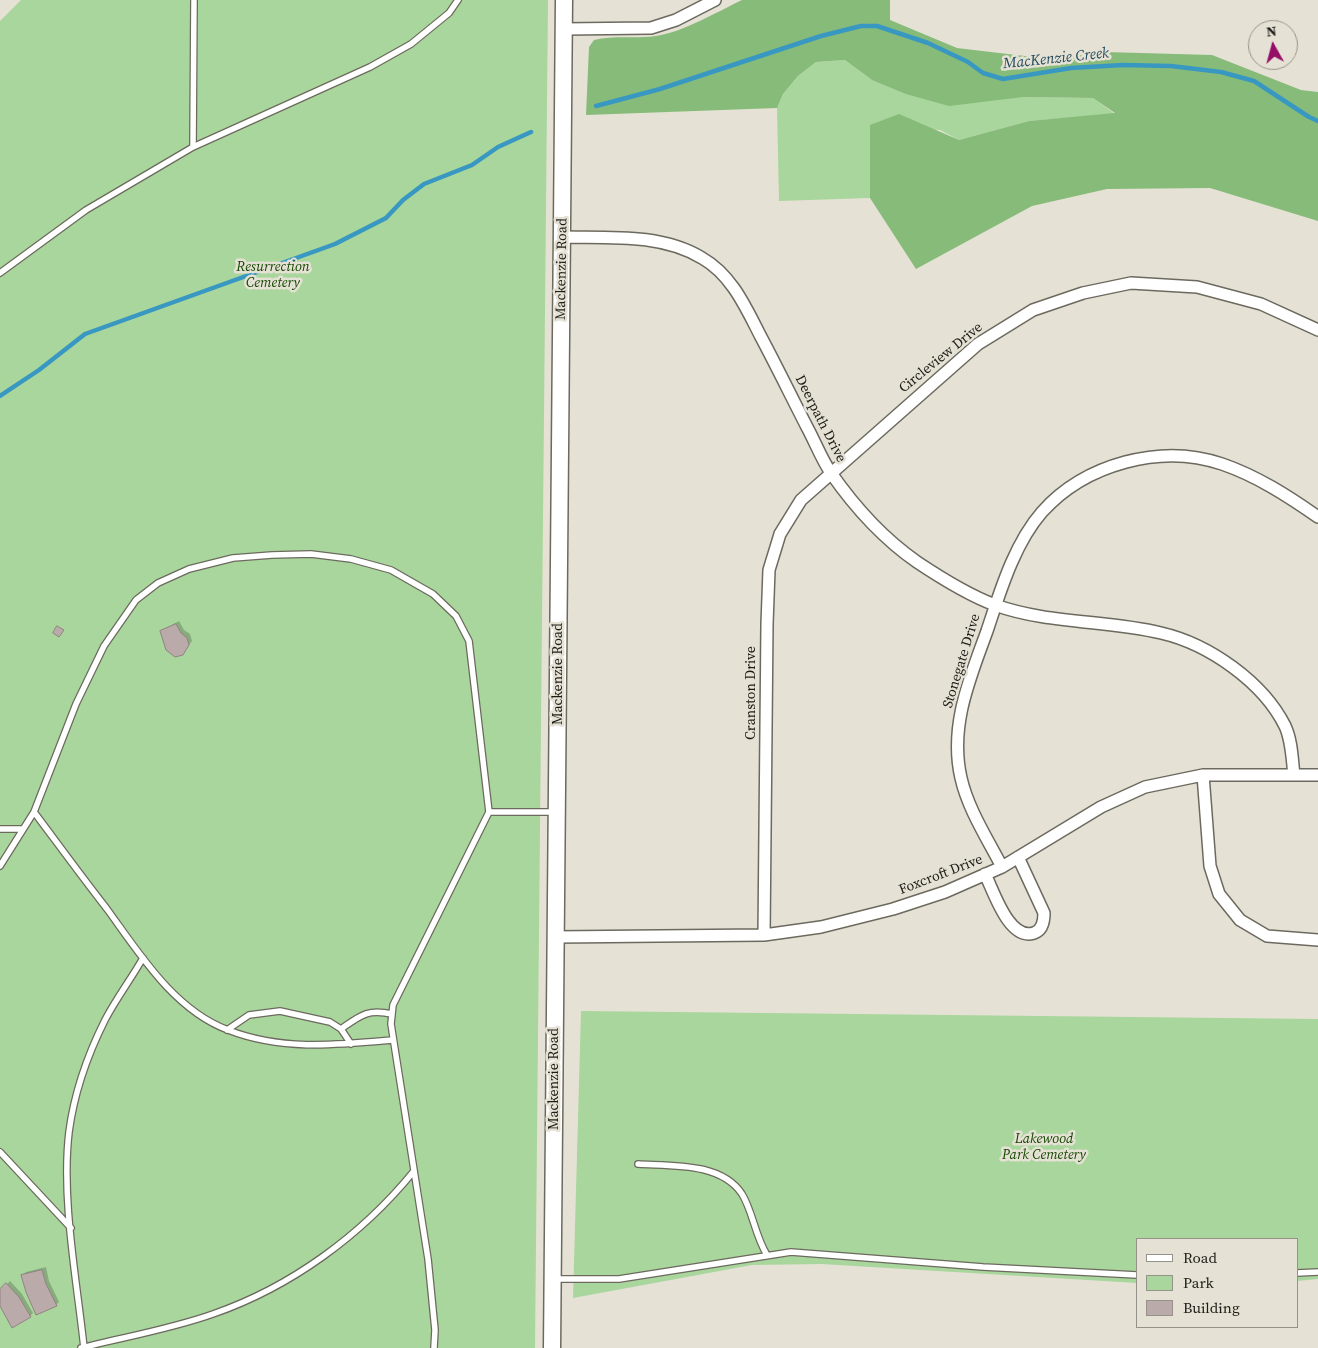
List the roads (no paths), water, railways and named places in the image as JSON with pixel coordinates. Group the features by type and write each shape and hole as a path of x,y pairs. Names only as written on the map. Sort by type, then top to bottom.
{"main road":[{"name":"Mackenzie Road","path":"552,1348 564,0"}],"street":[{"path":"564,29 651,28 676,20 715,0"},
{"name":"Deerpath Drive","path":"562,236 648,240 668,244 702,258 725,276 744,304 830,472 874,526 915,561 966,592 996,605 1044,617 1162,633 1196,646 1234,668 1265,698 1285,727 1292,750 1294,775"},
{"name":"Circleview Drive","path":"830,472 978,344 1033,310 1083,293 1131,283 1197,287 1261,304 1318,330"},
{"name":"Stonegate Drive","path":"1002,867 972,810 964,785 958,740 961,704 996,605 1020,545 1042,512 1069,488 1100,470 1140,458 1182,457 1222,464 1278,490 1318,517"},
{"name":"Cranston Drive","path":"764,935 766,624 769,570 780,534 797,507 830,472"},
{"name":"Foxcroft Drive","path":"555,936 764,935 821,927 893,909 945,892 1002,867 1101,806 1145,787 1203,776 1318,775"},
{"path":"1203,776 1210,866 1219,894 1240,920 1267,936 1318,940"},
{"path":"985,874 1010,925 1018,932 1028,935 1038,931 1043,923 1044,913 1018,857"}],"lane":[{"path":"193,147 194,0"},
{"path":"0,273 86,210 193,147 370,67 412,44 449,13 458,0"},
{"path":"0,866 34,812 76,704 104,646 136,600 158,583 189,569 233,558 311,554 351,559 391,570 433,594 456,616 469,641 489,812 393,1004 392,1014 393,1040 428,1259 435,1330 434,1348"},
{"path":"34,812 158,979 190,1007 227,1030 260,1040 296,1046 393,1040"},
{"path":"489,812 557,812"},
{"path":"0,829 23,829"},
{"path":"143,958 105,1020 86,1066 70,1132 67,1171 83,1348 211,1315 257,1297 318,1260 364,1225 393,1197 414,1171"},
{"path":"341,1029 356,1018 375,1010 392,1014"},
{"path":"227,1030 250,1015 280,1011 330,1022 341,1029 352,1044"},
{"path":"0,1152 71,1228"},
{"path":"638,1164 690,1167 712,1173 731,1182 742,1194 760,1244 767,1255"},
{"path":"552,1279 619,1279 767,1255 814,1253 983,1267 1136,1275"},
{"path":"1298,1273 1318,1272"}],"waterway":[{"name":"MacKenzie Creek","path":"596,106 660,89 821,36 861,26 877,26 928,43 968,62 983,73 1003,79 1071,68 1123,65 1171,66 1221,72 1254,81 1318,121"},
{"path":"0,396 39,370 85,334 335,244 386,218 403,200 424,184 472,165 498,147 531,132"}],"park label":[{"name":"Resurrection Cemetery","path":"273,276"},
{"name":"Lakewood Park Cemetery","path":"1044,1148"}]}
